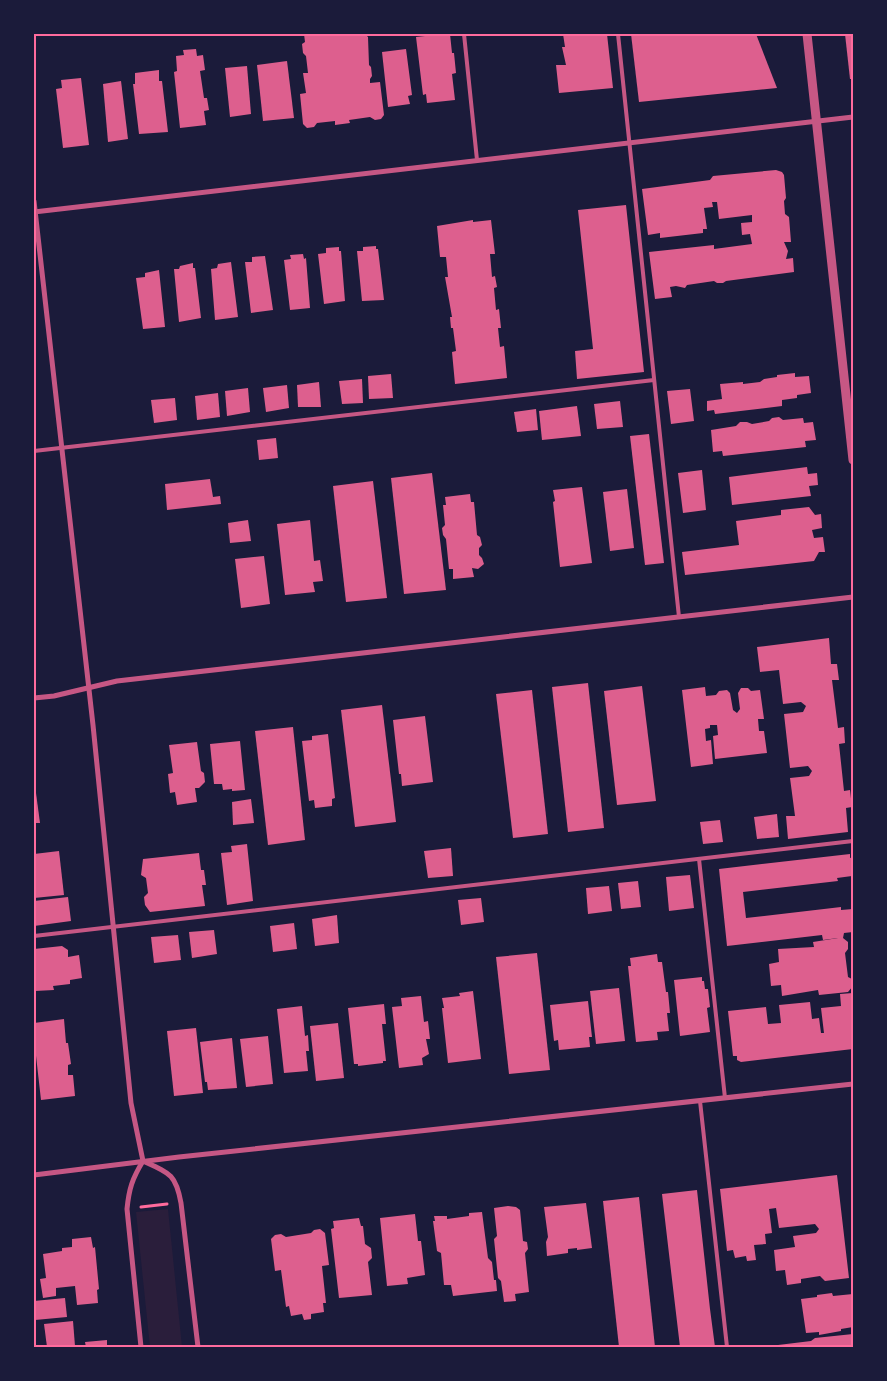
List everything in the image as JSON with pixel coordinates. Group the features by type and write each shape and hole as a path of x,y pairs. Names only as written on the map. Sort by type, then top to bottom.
{"street":[{"path":"807,34 849,375 853,460"},
{"path":"34,212 853,117"},
{"path":"34,201 88,687 131,1103 143,1162 133,1177 128,1190 127,1209 141,1347"},
{"path":"34,698 54,696 117,681 853,597"},
{"path":"34,1175 853,1084"},
{"path":"143,1162 167,1171 178,1185 198,1347"}],"lane":[{"path":"464,34 477,160"},
{"path":"618,34 679,617"},
{"path":"34,451 654,380"},
{"path":"34,936 853,841"},
{"path":"699,859 725,1098"},
{"path":"700,1101 728,1347"}],"path":[{"path":"136,1208 168,1204"}],"shaded area":[{"path":"168,1209 182,1347 150,1347 136,1212"}],"building":[{"path":"304,34 365,34 368,37 369,65 372,76 370,83 380,82 384,115 381,119 375,120 370,117 349,120 350,123 335,125 335,121 317,123 314,127 307,128 303,124 300,94 306,93 303,73 308,73 302,44 305,42"},
{"path":"450,34 452,53 454,53 456,73 452,74 455,100 427,103 426,94 423,95 416,37"},
{"path":"563,34 607,34 613,88 559,93 556,65 566,65 562,47 565,47"},
{"path":"631,34 756,34 777,88 639,102"},
{"path":"845,34 853,34 853,79 850,79"},
{"path":"196,49 197,56 203,55 205,70 200,71 204,98 207,98 209,110 204,111 206,125 180,128 174,72 177,71 176,56 184,55 183,50"},
{"path":"406,49 412,95 408,96 410,104 388,107 382,52"},
{"path":"287,61 294,118 263,121 257,65"},
{"path":"247,66 251,114 230,117 225,68"},
{"path":"159,70 159,81 162,81 168,132 139,134 133,84 135,84 135,73"},
{"path":"81,78 89,145 63,148 56,89 62,88 61,80"},
{"path":"121,81 128,139 108,142 103,84"},
{"path":"776,170 784,175 785,214 789,217 791,242 784,242 788,251 786,259 793,258 794,272 726,281 723,283 714,281 687,285 685,288 670,287 672,297 655,299 649,252 714,245 714,249 752,244 750,234 742,235 741,223 752,222 752,215 719,219 717,202 712,202 713,207 704,208 707,229 703,229 703,233 660,238 660,233 648,235 642,189 710,180 713,176"},
{"path":"626,205 644,372 577,379 575,351 593,349 578,210"},
{"path":"473,220 473,222 491,220 495,254 490,254 492,277 495,276 497,287 494,288 496,310 499,309 501,328 498,328 500,347 504,346 507,378 455,384 452,352 456,351 453,328 451,328 450,317 452,317 445,277 448,277 446,257 440,257 437,226"},
{"path":"376,246 376,249 378,249 384,300 362,301 357,251 363,251 363,247"},
{"path":"339,247 339,251 341,251 345,301 324,304 318,254 326,253 326,248"},
{"path":"303,254 304,259 306,258 310,308 290,310 284,260 291,259 290,255"},
{"path":"265,256 273,310 251,313 245,262 252,262 252,257"},
{"path":"231,262 238,317 215,320 211,269 217,268 218,264"},
{"path":"193,263 201,318 179,322 174,269 179,269 180,266"},
{"path":"159,270 165,327 143,329 136,278 145,277 145,273"},
{"path":"795,373 795,377 809,376 811,393 797,395 797,398 782,400 782,406 715,414 714,410 707,411 707,401 722,399 720,384 760,382 764,379 777,377 777,375"},
{"path":"391,374 393,398 369,399 368,376"},
{"path":"362,379 363,403 342,404 339,381"},
{"path":"319,382 321,407 298,407 297,385"},
{"path":"287,385 289,408 266,412 263,388"},
{"path":"248,388 250,412 227,416 225,391"},
{"path":"690,389 694,421 671,424 667,391"},
{"path":"218,393 220,417 197,420 195,396"},
{"path":"175,398 177,420 154,423 151,400"},
{"path":"620,401 623,427 597,429 594,404"},
{"path":"577,406 581,436 542,440 539,411"},
{"path":"536,409 538,430 517,432 514,412"},
{"path":"779,417 783,420 803,418 804,423 813,422 816,440 805,441 806,447 723,456 722,451 713,452 711,430 736,426 740,422 752,424"},
{"path":"649,434 664,563 645,565 630,436"},
{"path":"276,438 278,458 259,460 257,440"},
{"path":"807,467 808,474 817,473 818,485 809,486 811,496 732,505 729,477"},
{"path":"702,470 706,510 683,513 678,473"},
{"path":"432,473 446,590 404,594 391,478"},
{"path":"210,479 213,497 220,496 221,504 167,510 165,484"},
{"path":"373,481 387,598 346,602 333,486"},
{"path":"582,487 592,563 560,567 553,490"},
{"path":"627,489 634,548 610,551 603,492"},
{"path":"470,494 471,502 474,502 477,535 480,537 482,545 479,548 479,555 484,564 478,569 472,568 474,577 453,579 453,569 449,569 446,539 442,528 445,525 443,505 446,505 445,497"},
{"path":"809,507 815,515 821,514 822,528 812,530 814,538 823,537 825,552 819,552 814,561 685,575 682,552 739,545 736,521 781,515 781,510"},
{"path":"248,520 251,541 230,543 228,523"},
{"path":"310,520 314,561 320,560 323,581 313,582 315,592 285,595 277,524"},
{"path":"264,556 270,604 241,608 235,559"},
{"path":"829,638 831,664 837,664 839,680 832,680 838,728 844,727 845,743 839,744 844,791 850,790 852,807 846,808 848,832 788,839 786,816 795,816 790,778 809,776 812,771 808,766 790,768 784,714 803,712 806,706 801,702 783,704 779,670 760,672 757,647"},
{"path":"588,683 604,828 568,832 552,687"},
{"path":"642,686 656,801 617,805 604,691"},
{"path":"705,687 706,696 716,695 719,691 727,690 730,693 733,710 737,713 740,709 738,693 741,688 748,688 751,691 760,690 764,719 758,719 759,731 764,731 767,753 715,759 713,736 718,735 717,725 710,725 710,728 705,729 706,741 711,740 713,764 691,767 682,690"},
{"path":"532,690 548,834 513,838 496,694"},
{"path":"382,705 396,822 355,827 341,710"},
{"path":"425,716 433,782 402,786 393,720"},
{"path":"293,727 305,840 268,845 255,731"},
{"path":"328,734 335,798 332,799 332,806 315,808 314,800 309,801 302,741 312,740 312,736"},
{"path":"240,741 245,790 223,790 222,784 214,784 210,744"},
{"path":"197,742 201,771 204,773 205,782 199,788 195,788 197,802 177,805 175,792 170,793 168,774 173,773 169,745"},
{"path":"34,778 40,823 34,823"},
{"path":"251,799 254,823 233,825 232,802"},
{"path":"777,814 779,837 757,839 754,817"},
{"path":"720,820 723,842 703,844 700,822"},
{"path":"247,844 253,901 227,905 221,853 232,852 231,846"},
{"path":"451,848 453,876 428,878 424,851"},
{"path":"59,851 64,895 34,898 34,854"},
{"path":"199,853 201,870 204,870 206,885 202,885 205,906 150,912 145,905 144,897 148,893 146,878 141,875 143,859"},
{"path":"850,854 850,858 853,857 852,876 837,878 838,881 743,892 746,918 841,907 841,910 853,909 853,932 844,933 843,938 848,942 848,949 845,953 848,977 852,979 853,986 848,992 819,995 818,990 782,996 781,985 771,986 769,964 779,962 778,949 814,947 813,942 838,938 823,940 822,935 727,946 719,869"},
{"path":"690,875 694,908 669,911 666,877"},
{"path":"638,881 641,907 621,909 618,883"},
{"path":"609,886 612,911 588,914 586,888"},
{"path":"68,897 71,921 34,926 34,901"},
{"path":"481,898 484,922 461,925 458,900"},
{"path":"337,915 339,943 315,946 312,919"},
{"path":"294,923 297,949 273,952 270,926"},
{"path":"214,930 217,954 192,958 189,932"},
{"path":"178,935 181,960 154,963 151,937"},
{"path":"62,946 68,950 68,957 79,955 82,978 70,980 70,984 53,986 54,990 35,991 34,949"},
{"path":"537,953 550,1070 509,1074 496,957"},
{"path":"657,954 658,962 662,962 666,992 668,992 670,1013 667,1013 669,1031 657,1032 658,1040 636,1042 628,966 631,966 630,958"},
{"path":"702,977 705,989 708,989 710,1007 707,1008 710,1032 680,1036 674,980"},
{"path":"619,988 625,1041 596,1044 590,991"},
{"path":"473,991 481,1059 448,1063 442,998 460,996 459,993"},
{"path":"853,993 853,1049 741,1062 737,1060 737,1056 733,1056 728,1011 766,1007 768,1024 781,1023 779,1005 810,1002 812,1019 819,1018 821,1033 824,1033 821,1008 841,1006 840,994"},
{"path":"421,996 424,1022 428,1021 430,1039 426,1039 429,1054 422,1058 423,1065 399,1068 392,1007 402,1006 401,998"},
{"path":"588,1001 592,1037 589,1037 590,1047 559,1050 558,1040 554,1041 550,1005"},
{"path":"384,1004 386,1024 382,1024 386,1061 358,1066 358,1064 354,1064 348,1008"},
{"path":"302,1006 305,1036 308,1035 309,1051 306,1051 308,1071 284,1073 277,1009"},
{"path":"64,1019 66,1043 68,1043 71,1064 68,1065 68,1075 73,1075 75,1096 41,1100 34,1023"},
{"path":"338,1023 344,1078 316,1081 310,1026"},
{"path":"196,1028 203,1093 174,1096 167,1031"},
{"path":"268,1036 273,1084 246,1087 240,1039"},
{"path":"232,1038 237,1088 208,1090 207,1082 205,1082 200,1042"},
{"path":"837,1175 849,1278 825,1281 820,1276 801,1279 801,1283 787,1285 785,1270 776,1271 774,1250 795,1247 793,1236 816,1233 819,1229 815,1224 779,1228 776,1208 769,1209 772,1233 765,1234 766,1244 754,1245 756,1260 747,1261 746,1256 735,1258 733,1250 727,1251 720,1189"},
{"path":"697,1190 715,1347 680,1347 662,1194"},
{"path":"639,1197 655,1347 619,1347 603,1201"},
{"path":"586,1203 592,1248 568,1249 568,1253 547,1256 546,1242 548,1237 544,1207"},
{"path":"516,1207 520,1210 523,1241 527,1242 528,1249 525,1253 529,1292 515,1294 516,1301 504,1302 501,1281 498,1278 494,1239 497,1236 494,1208"},
{"path":"482,1212 488,1258 492,1262 497,1291 453,1296 451,1285 444,1285 441,1253 437,1251 434,1216 447,1216 447,1219 469,1216 469,1213"},
{"path":"415,1214 418,1241 421,1241 425,1275 407,1278 408,1284 387,1286 380,1218"},
{"path":"359,1218 361,1226 363,1226 365,1244 371,1248 372,1258 368,1262 372,1295 339,1298 331,1229 334,1228 333,1221"},
{"path":"320,1229 325,1233 329,1265 322,1266 326,1303 323,1303 324,1312 311,1314 311,1319 304,1320 302,1314 291,1316 289,1306 286,1307 281,1270 275,1271 271,1239 275,1235 281,1234 286,1237 311,1233 314,1230"},
{"path":"91,1237 93,1248 95,1247 99,1289 97,1290 98,1303 77,1305 75,1286 56,1288 56,1296 43,1298 40,1279 46,1278 43,1254 62,1251 62,1248 72,1247 72,1239"},
{"path":"832,1293 833,1296 853,1294 853,1327 819,1335 819,1332 806,1333 801,1299"},
{"path":"65,1298 67,1317 35,1320 34,1301"},
{"path":"73,1321 75,1346 47,1347 44,1324"},
{"path":"853,1334 853,1347 779,1347 778,1345 811,1341 815,1338"},
{"path":"107,1340 107,1347 86,1347 85,1342"}]}
